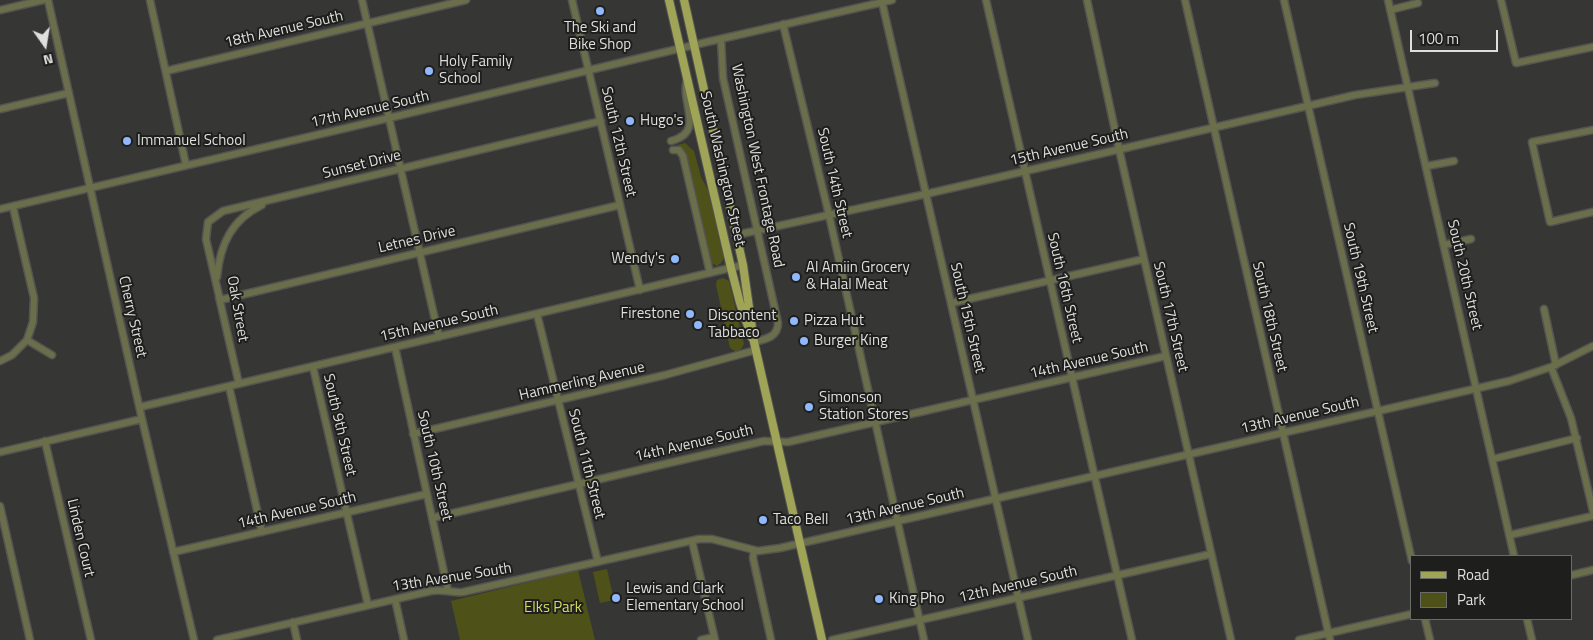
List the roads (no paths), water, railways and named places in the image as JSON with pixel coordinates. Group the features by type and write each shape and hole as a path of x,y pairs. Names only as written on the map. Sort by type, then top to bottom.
{"main road":[{"name":"South Washington Street","path":"669,0 731,268 740,303 755,346"},
{"name":"South Washington Street","path":"684,0 744,265 755,346 822,640"}],"street":[{"path":"0,10 43,0"},
{"name":"Cherry Street","path":"48,0 142,419 194,640"},
{"path":"150,0 186,165"},
{"path":"362,0 439,337"},
{"name":"18th Avenue South","path":"166,71 466,0"},
{"name":"South 12th Street","path":"572,0 640,290"},
{"path":"688,0 690,14 688,21"},
{"name":"17th Avenue South","path":"0,209 680,48 892,0"},
{"name":"South 16th Street","path":"986,0 1132,640"},
{"name":"South 17th Street","path":"1087,0 1230,640"},
{"name":"South 18th Street","path":"1185,0 1330,636"},
{"name":"South 19th Street","path":"1284,0 1411,555"},
{"name":"South 20th Street","path":"1388,0 1514,555"},
{"path":"1501,0 1516,63 1593,47"},
{"name":"South 15th Street","path":"882,2 1028,640"},
{"path":"1390,10 1418,3"},
{"name":"South 14th Street","path":"783,24 829,215 896,522 924,640"},
{"name":"Washington West Frontage Road","path":"721,39 723,78 778,327 770,338 755,346"},
{"path":"671,140 685,134 690,125 685,91 687,80"},
{"name":"15th Avenue South","path":"736,235 926,194 1355,95 1435,83"},
{"path":"0,109 68,94"},
{"name":"Sunset Drive","path":"220,300 206,239 208,222 223,211 601,122"},
{"path":"1593,130 1532,142 1550,222 1593,212"},
{"path":"673,150 679,150 683,156 710,273"},
{"path":"1426,166 1454,160"},
{"name":"Oak Street","path":"239,384 220,300 217,280 219,256 226,240 237,224 250,211 271,200"},
{"name":"Letnes Drive","path":"220,300 620,205"},
{"path":"0,361 12,355 26,340 33,322 34,298 13,206"},
{"path":"1444,245 1471,239"},
{"path":"951,303 1144,259"},
{"name":"15th Avenue South","path":"140,407 744,265"},
{"path":"1544,310 1553,366 1577,438 1593,511"},
{"name":"South 11th Street","path":"537,314 598,562"},
{"path":"26,340 52,355"},
{"name":"Hammerling Avenue","path":"413,434 665,375 755,346"},
{"name":"13th Avenue South","path":"217,640 438,589 463,592 692,541 712,539 754,550 770,550 800,544 1476,389 1524,377 1553,366 1593,346"},
{"name":"South 10th Street","path":"395,347 448,591"},
{"name":"14th Avenue South","path":"432,518 764,440 788,442 1166,356"},
{"name":"South 9th Street","path":"314,366 368,606"},
{"path":"229,386 262,532"},
{"path":"0,452 142,419"},
{"path":"1493,459 1577,438"},
{"name":"Linden Court","path":"45,441 91,640"},
{"name":"14th Avenue South","path":"173,552 428,494"},
{"path":"0,506 30,640"},
{"path":"1510,535 1593,516"},
{"path":"692,541 715,638 701,640"},
{"path":"754,550 753,558 771,640"},
{"name":"12th Avenue South","path":"832,640 1211,554"},
{"path":"1573,575 1593,570"},
{"path":"395,599 404,640"},
{"path":"1299,640 1330,636 1410,615"},
{"path":"1425,620 1430,640"},
{"path":"1527,620 1532,640"},
{"path":"293,622 297,640"}],"place":[{"name":"The Ski and Bike Shop","path":"600,11"},
{"name":"Holy Family School","path":"429,71"},
{"name":"Hugo's","path":"630,121"},
{"name":"Immanuel School","path":"127,141"},
{"name":"Wendy's","path":"675,259"},
{"name":"Al Amiin Grocery & Halal Meat","path":"796,277"},
{"name":"Firestone","path":"690,314"},
{"name":"Pizza Hut","path":"794,321"},
{"name":"Discontent Tabbaco","path":"698,325"},
{"name":"Burger King","path":"804,341"},
{"name":"Simonson Station Stores","path":"809,407"},
{"name":"Taco Bell","path":"763,520"},
{"name":"Lewis and Clark Elementary School","path":"616,598"},
{"name":"King Pho","path":"879,599"}],"park label":[{"name":"Elks Park","path":"553,608"}]}
